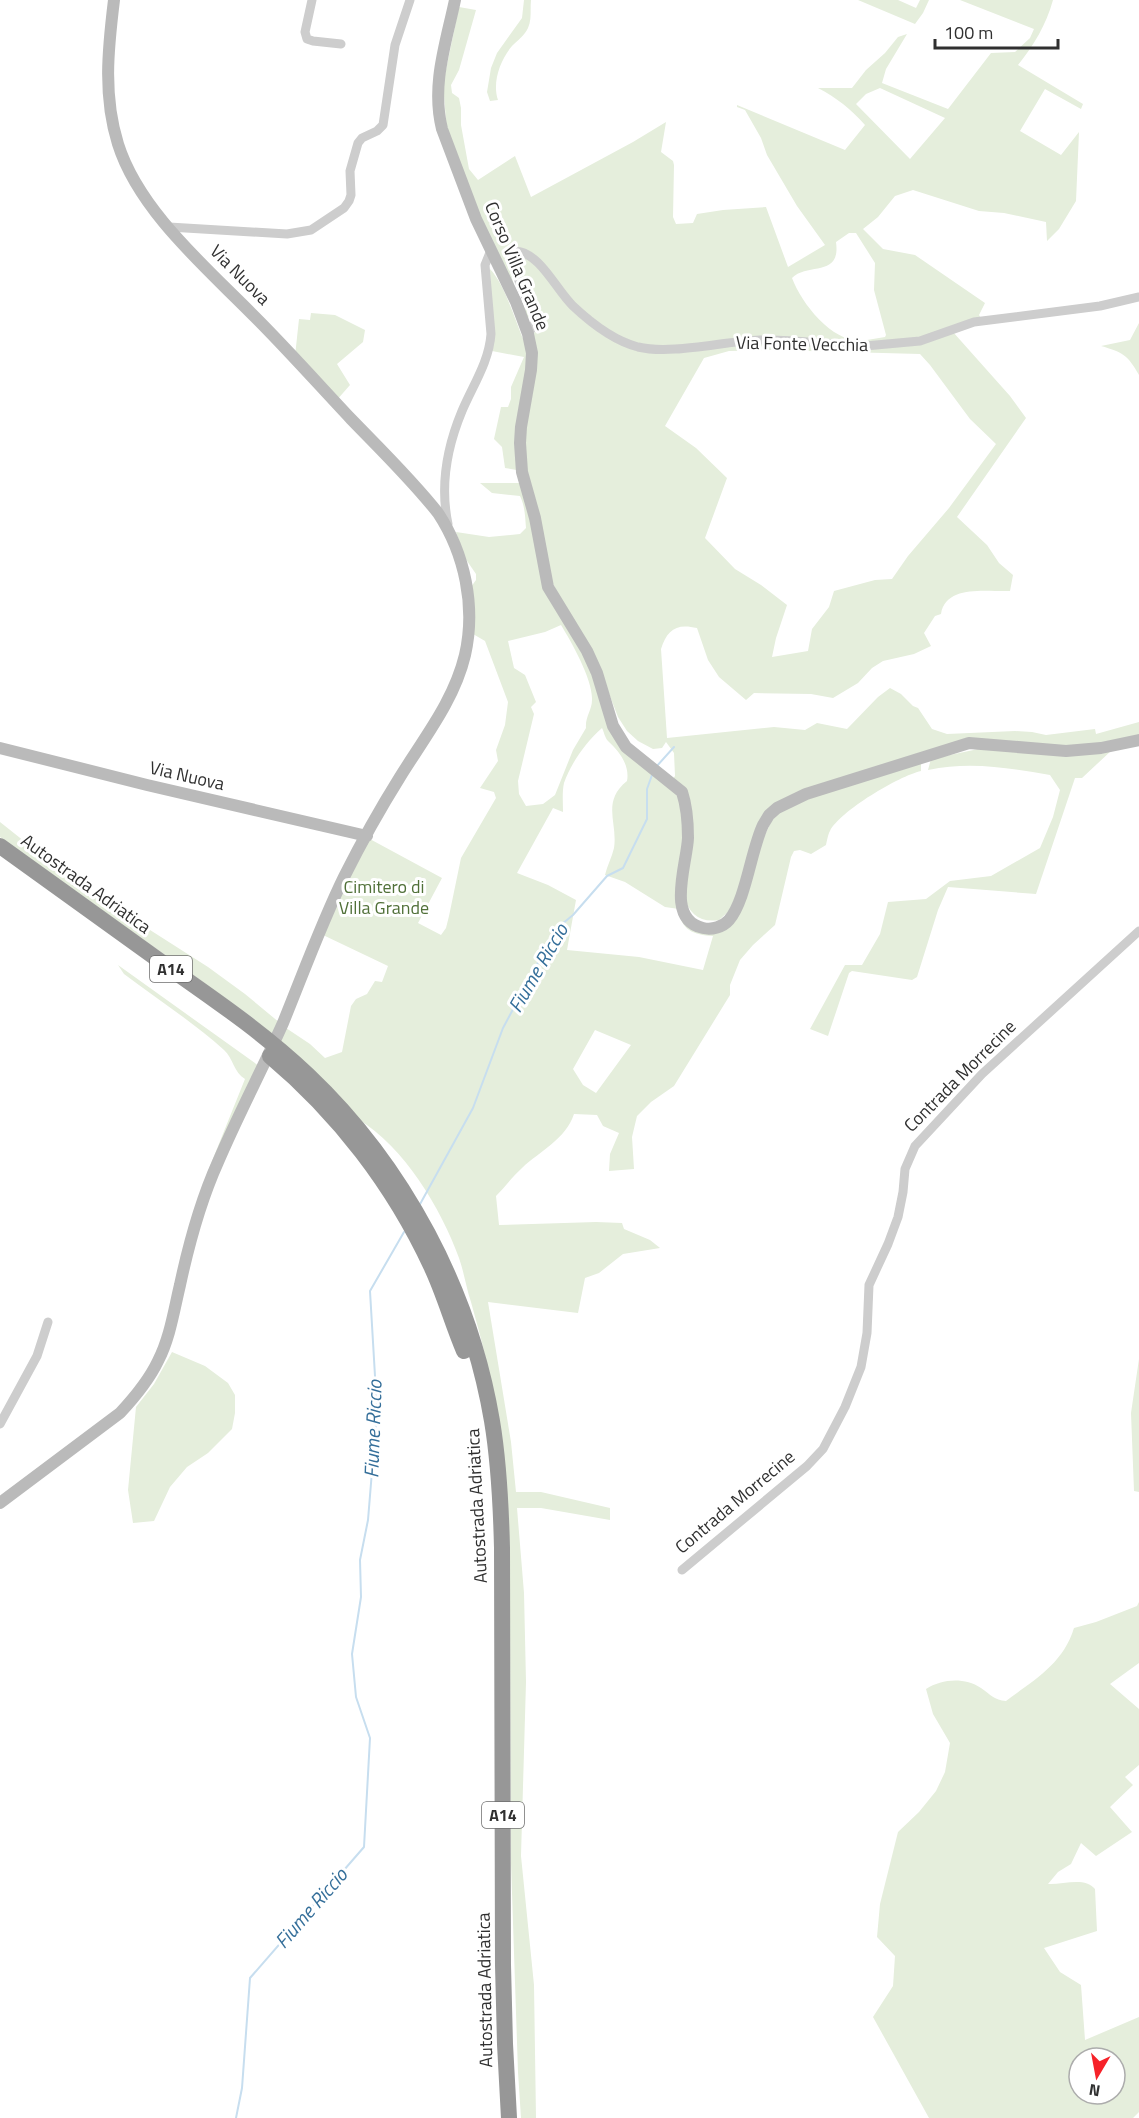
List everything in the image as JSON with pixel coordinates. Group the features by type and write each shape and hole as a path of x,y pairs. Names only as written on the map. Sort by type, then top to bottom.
{"highway":[{"name":"Autostrada Adriatica","path":"0,846 239,1017 297,1064 393,1197 420,1242 467,1342 472,1379 494,1487 503,1976 509,2118"},
{"name":"Autostrada Adriatica","path":"0,860 235,1029 328,1105"},
{"name":"Autostrada Adriatica","path":"495,1512 492,1985 498,2118"}],"street":[{"name":"Via Nuova","path":"114,0 108,46 107,84 112,120 126,165 143,196 169,227 429,501 449,529"},
{"path":"312,0 305,32 308,39 341,44"},
{"path":"169,227 265,233 301,232 311,230 344,208 351,195 351,171 358,143 383,125 395,45 410,0"},
{"name":"Corso Villa Grande","path":"455,0 437,84 438,114 441,129 477,219 528,334 532,353 521,427 522,472 535,518 548,587 587,651 597,673 613,726 626,747 682,792 686,803 688,839 680,898 683,912 694,925 709,928 721,925 728,920 737,906 760,831 770,814 777,808 806,794 969,743 1066,751 1101,748 1139,740"},
{"name":"Via Nuova","path":"0,1503 120,1413 158,1362 167,1337 192,1234 202,1201 218,1163 260,1074 344,877 399,778 437,719 453,688 465,653 469,631 466,586 459,554 449,529 444,488 456,428 481,372 490,344 485,266 491,250"},
{"name":"Via Fonte Vecchia","path":"528,334 537,320 517,280 514,265 515,251 523,251 533,258 572,305 608,334 637,347 661,350 761,340 865,346 920,341 974,322 1100,306 1139,297"},
{"name":"Via Nuova","path":"0,748 367,836"},
{"name":"Contrada Morrecine","path":"682,1570 807,1466 823,1449 845,1407 861,1368 867,1333 869,1285 898,1217 905,1168 915,1146 982,1074 1139,931"},
{"path":"0,1424 37,1356 48,1322"}],"green space":[{"path":"524,0 531,0 529,25 504,58 498,72 496,86 498,100 490,101 487,92 491,68 497,53 522,18"},
{"path":"858,0 898,0 916,8 920,0 929,0 915,24"},
{"path":"960,0 1053,0 1039,34 1018,65 1083,104 1081,109 1045,89 1020,131 1061,155 1079,132 1076,201 1059,229 1047,241 1046,222 1004,213 979,211 913,190 895,196 878,217 863,229 883,249 915,255 985,303 979,315 984,323 953,332 1010,396 1026,418 957,517 987,545 999,563 1013,575 1010,591 969,592 951,598 944,604 941,614 935,616 924,633 931,646 914,654 883,661 872,668 858,683 833,698 811,694 754,693 746,700 719,677 708,660 697,628 678,627 669,633 661,649 667,738 774,727 805,730 817,723 847,729 890,688 918,708 932,729 947,734 1015,731 1046,735 1095,729 1096,734 1139,722 1139,736 1082,747 976,740 781,801 729,911 719,920 706,920 692,912 684,896 690,836 673,779 675,776 674,753 666,742 662,748 653,749 638,741 627,731 618,717 603,678 551,580 528,472 505,468 502,447 494,439 501,407 508,407 511,387 524,357 492,351 490,269 505,293 524,341 540,328 537,311 517,271 517,262 522,248 514,246 508,257 514,286 529,313 528,319 478,218 447,132 443,84 459,7 476,10 459,70 451,85 452,93 459,98 469,169 478,180 515,156 531,197 666,122 661,152 673,161 674,165 673,217 676,224 693,223 697,214 766,207 788,267 825,245 797,206 767,155 761,138 745,110 737,105 845,150 865,125 843,104 818,88 852,88 898,37 907,34 886,69 882,83 948,109 991,53 1015,52 1030,38 1034,29","holes":["880,88 945,118 910,159 856,104 866,94","849,233 856,233 875,263 874,290 885,337 861,341 839,335 810,309 797,288 792,278 799,273 822,268 833,261 836,242","729,351 920,354 970,419 996,444 949,508 908,556 892,579 875,580 834,591 829,607 812,629 808,651 772,657 787,605 735,569 705,538 727,478 696,448 665,426 704,358"]},
{"path":"311,313 335,315 365,330 363,342 337,364 350,385 336,401 295,356 299,319 310,320"},
{"path":"1139,323 1139,375 1124,355 1101,346 1130,340"},
{"name":"Cimitero di Villa Grande","path":"480,483 521,483 543,583 584,651 608,724 669,784 683,804 682,916 722,929 769,823 790,802 921,761 921,771 885,787 845,814 830,831 826,845 811,854 800,850 794,851 775,925 740,960 730,985 730,995 674,1086 651,1102 637,1116 632,1137 634,1169 609,1171 610,1154 619,1133 603,1126 597,1115 574,1114 559,1138 522,1168 496,1196 499,1225 622,1223 624,1229 650,1240 660,1248 623,1254 599,1273 585,1278 578,1313 488,1302 511,1442 516,1492 541,1492 610,1508 610,1520 541,1508 517,1508 524,1593 526,1682 521,1856 534,1985 536,2118 521,2118 511,1863 510,1613 486,1360 461,1263 451,1239 419,1180 391,1146 358,1119 253,1018 0,837 0,822 78,884 208,967 310,1044 325,1058 342,1052 351,1006 356,999 367,994 375,981 382,982 388,966 323,935 368,838 442,878 418,923 441,935 446,928 461,858 496,798 494,792 480,788 498,761 496,750 505,725 508,702 485,641 473,634 471,587 476,580 476,574 465,558 456,532 489,537 520,534 526,528 524,507 520,496 492,493","holes":["561,625 586,672 592,704 586,728 573,750 555,795 543,804 526,806 519,794 518,781 534,714 531,707 536,702 525,675 514,668 508,641 545,632","602,728 607,740 623,759 627,769 627,781 619,789 613,805 614,848 605,875 625,882 665,907 679,909 685,927 694,933 713,936 703,970 639,957 567,950 576,900 548,885 517,873 553,808 563,812 563,786 567,775 580,753","595,1030 631,1045 596,1093 583,1085 573,1069"]},
{"path":"983,748 1112,750 1082,778 1075,778 1036,894 948,887 938,910 917,977 912,980 852,971 849,973 828,1036 810,1029 845,965 862,965 880,934 888,902 926,899 950,881 991,876 1040,848 1053,817 1060,790 1050,775 974,766 928,770 931,759"},
{"path":"118,965 259,1066 206,1176 245,1079 238,1073 224,1050 124,974"},
{"path":"172,1352 205,1366 228,1383 235,1395 232,1429 208,1453 187,1467 170,1487 154,1521 133,1523 128,1490 136,1407 154,1384"},
{"path":"1139,1359 1139,1492 1134,1491 1131,1413"},
{"path":"1139,1602 1139,1663 1110,1684 1139,1709 1139,1765 1125,1777 1133,1785 1110,1807 1132,1832 1096,1856 1081,1843 1071,1864 1058,1872 1048,1884 1079,1882 1091,1885 1095,1889 1097,1931 1044,1948 1060,1972 1081,1985 1085,2040 1139,2017 1139,2112 1133,2118 929,2118 873,2017 893,1986 895,1956 877,1937 880,1904 898,1832 919,1812 936,1791 945,1772 950,1743 933,1714 926,1689 946,1681 967,1682 995,1698 1006,1701 1055,1661 1063,1652 1074,1628 1137,1606"}],"waterway":[{"name":"Fiume Riccio","path":"656,767 674,747"},
{"name":"Fiume Riccio","path":"419,1206 473,1108 503,1028 556,929 573,915 607,876 623,868 647,819 647,789 652,775"},
{"name":"Fiume Riccio","path":"236,2118 242,2088 250,1978 364,1847 370,1738 356,1697 352,1654 361,1597 360,1560 368,1520 377,1410 370,1291 404,1232"}]}
